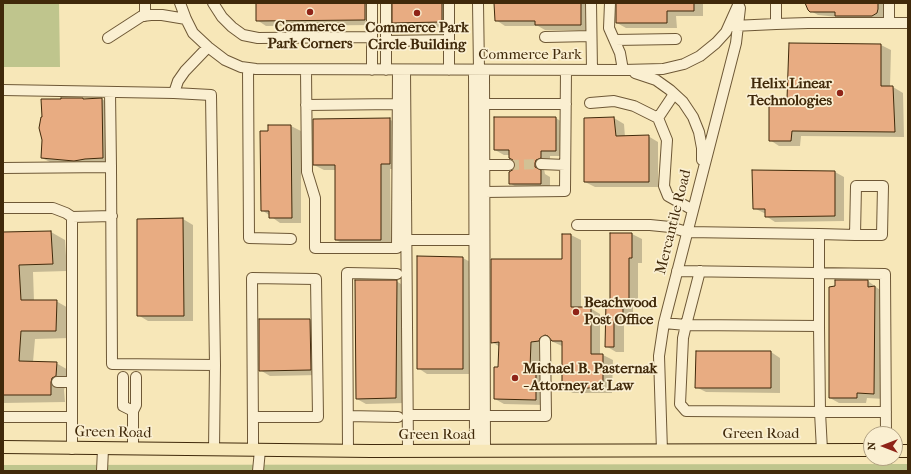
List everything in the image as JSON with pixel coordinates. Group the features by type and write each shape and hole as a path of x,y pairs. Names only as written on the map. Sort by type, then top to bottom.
{"main road":[{"name":"Green Road","path":"3,447 348,451 863,450"}],"street":[{"path":"145,3 146,16"},
{"name":"Commerce Park","path":"180,3 193,33 225,60 241,67 248,68 306,70 663,69 684,64 700,56 716,43 733,26 740,3"},
{"path":"213,3 222,17 243,35 258,38 372,37"},
{"path":"372,3 372,70"},
{"path":"386,3 386,70"},
{"path":"449,3 449,70"},
{"path":"478,3 479,70 475,240 480,416"},
{"path":"591,3 592,70"},
{"path":"610,3 609,28 620,53 623,70"},
{"path":"776,3 776,24"},
{"path":"889,3 889,23"},
{"path":"108,38 142,16 162,15 186,19"},
{"path":"733,26 776,24 908,23"},
{"name":"Mercantile Road","path":"662,451 659,356 664,323 736,43 733,26"},
{"path":"545,37 591,36"},
{"path":"614,40 676,39"},
{"path":"386,41 449,40"},
{"path":"174,93 178,81 185,71 208,47"},
{"path":"248,68 249,238 291,238"},
{"path":"306,70 307,172 315,198 315,248 397,248 398,104 402,70"},
{"path":"402,70 407,240 403,416 408,451"},
{"path":"479,70 484,104 480,451"},
{"path":"484,192 565,191 566,70"},
{"name":"Commerce Park","path":"623,70 641,74 656,80 683,102 693,117 699,132 702,148 703,172"},
{"path":"3,90 211,95 215,365 214,450"},
{"path":"110,92 112,364 215,365"},
{"path":"658,118 674,94"},
{"path":"590,103 614,101 634,106 658,118 666,140 664,186 668,196 693,210"},
{"path":"306,105 398,104"},
{"path":"484,104 566,104"},
{"path":"541,164 565,164"},
{"path":"484,165 509,165"},
{"path":"3,168 111,167"},
{"path":"578,225 650,225 670,227 687,232 855,235 882,235 883,186 856,186 855,235"},
{"path":"3,208 53,208 72,217 112,216"},
{"path":"72,217 72,448"},
{"path":"819,234 818,272 822,450"},
{"path":"407,240 475,240"},
{"path":"677,271 885,274 886,426"},
{"path":"700,271 683,338 680,404 686,411 886,412"},
{"path":"348,451 347,273 397,274"},
{"path":"253,417 318,417 316,278 252,278 253,417 258,471"},
{"path":"664,323 686,325 819,326"},
{"path":"348,416 546,416 545,341"},
{"path":"123,377 123,406 133,411"},
{"path":"133,449 133,411 136,405 136,377"},
{"path":"57,382 72,382"},
{"path":"3,416 72,416"},
{"path":"102,471 103,449"}],"green space":[{"path":"3,3 59,3 60,67 3,67"},
{"path":"863,464 863,466 903,466 903,464 908,464 908,471 3,471 3,465"}],"building":[{"name":"Commerce Park Corners","path":"256,3 365,3 365,20 256,21"},
{"name":"Commerce Park Circle Building","path":"392,3 442,3 442,22 392,23"},
{"path":"494,3 581,3 581,25 535,25 535,21 495,21"},
{"path":"616,3 694,3 694,11 667,11 667,23 616,23"},
{"path":"805,3 878,3 878,9 877,13 872,16 835,16 835,12 810,12"},
{"name":"Helix Linear Technologies","path":"789,43 881,44 881,86 893,86 895,132 792,131 791,141 769,141 769,101 787,99"},
{"path":"102,98 103,158 74,161 41,158 42,140 39,128 42,117 41,99"},
{"path":"494,117 556,117 556,151 541,151 541,158 536,160 535,163 535,167 541,170 541,184 509,184 509,172 514,169 515,165 513,160 509,158 509,150 494,150"},
{"path":"614,117 616,136 649,135 649,182 584,182 584,118"},
{"path":"390,118 390,164 381,164 381,240 335,240 335,165 313,165 313,119"},
{"path":"268,125 291,125 292,218 269,218 269,211 261,211 260,131 268,131"},
{"path":"752,170 835,171 835,216 765,217 765,209 753,209"},
{"path":"183,218 184,316 137,316 137,219"},
{"path":"51,231 53,264 19,265 21,300 57,300 56,331 21,331 19,361 57,362 56,376 52,378 51,382 51,395 3,395 3,232"},
{"path":"610,233 632,233 632,258 629,258 629,300 623,300 623,317 614,317 614,347 605,347 606,302 610,302"},
{"path":"562,234 571,234 571,307 591,307 591,354 603,354 603,388 562,388 562,341 552,341 545,335 540,338 539,341 531,342 530,368 536,368 536,400 494,399 494,367 498,367 499,342 491,343 491,259 562,259"},
{"path":"417,256 463,257 463,369 417,369"},
{"path":"355,280 397,280 396,398 356,399"},
{"path":"835,280 868,280 868,287 875,286 874,394 857,393 857,398 829,398 829,287 835,286"},
{"path":"259,319 310,319 311,370 259,371"},
{"path":"696,351 771,351 771,388 695,388"}],"tunnel":[{"path":"509,165 541,164"}],"place":[{"name":"Commerce Park Corners","path":"310,12"},
{"name":"Commerce Park Circle Building","path":"417,13"},
{"name":"Helix Linear Technologies","path":"840,93"},
{"name":"Beachwood Post Office","path":"576,312"},
{"name":"Michael B. Pasternak - Attorney at Law","path":"515,378"}]}
